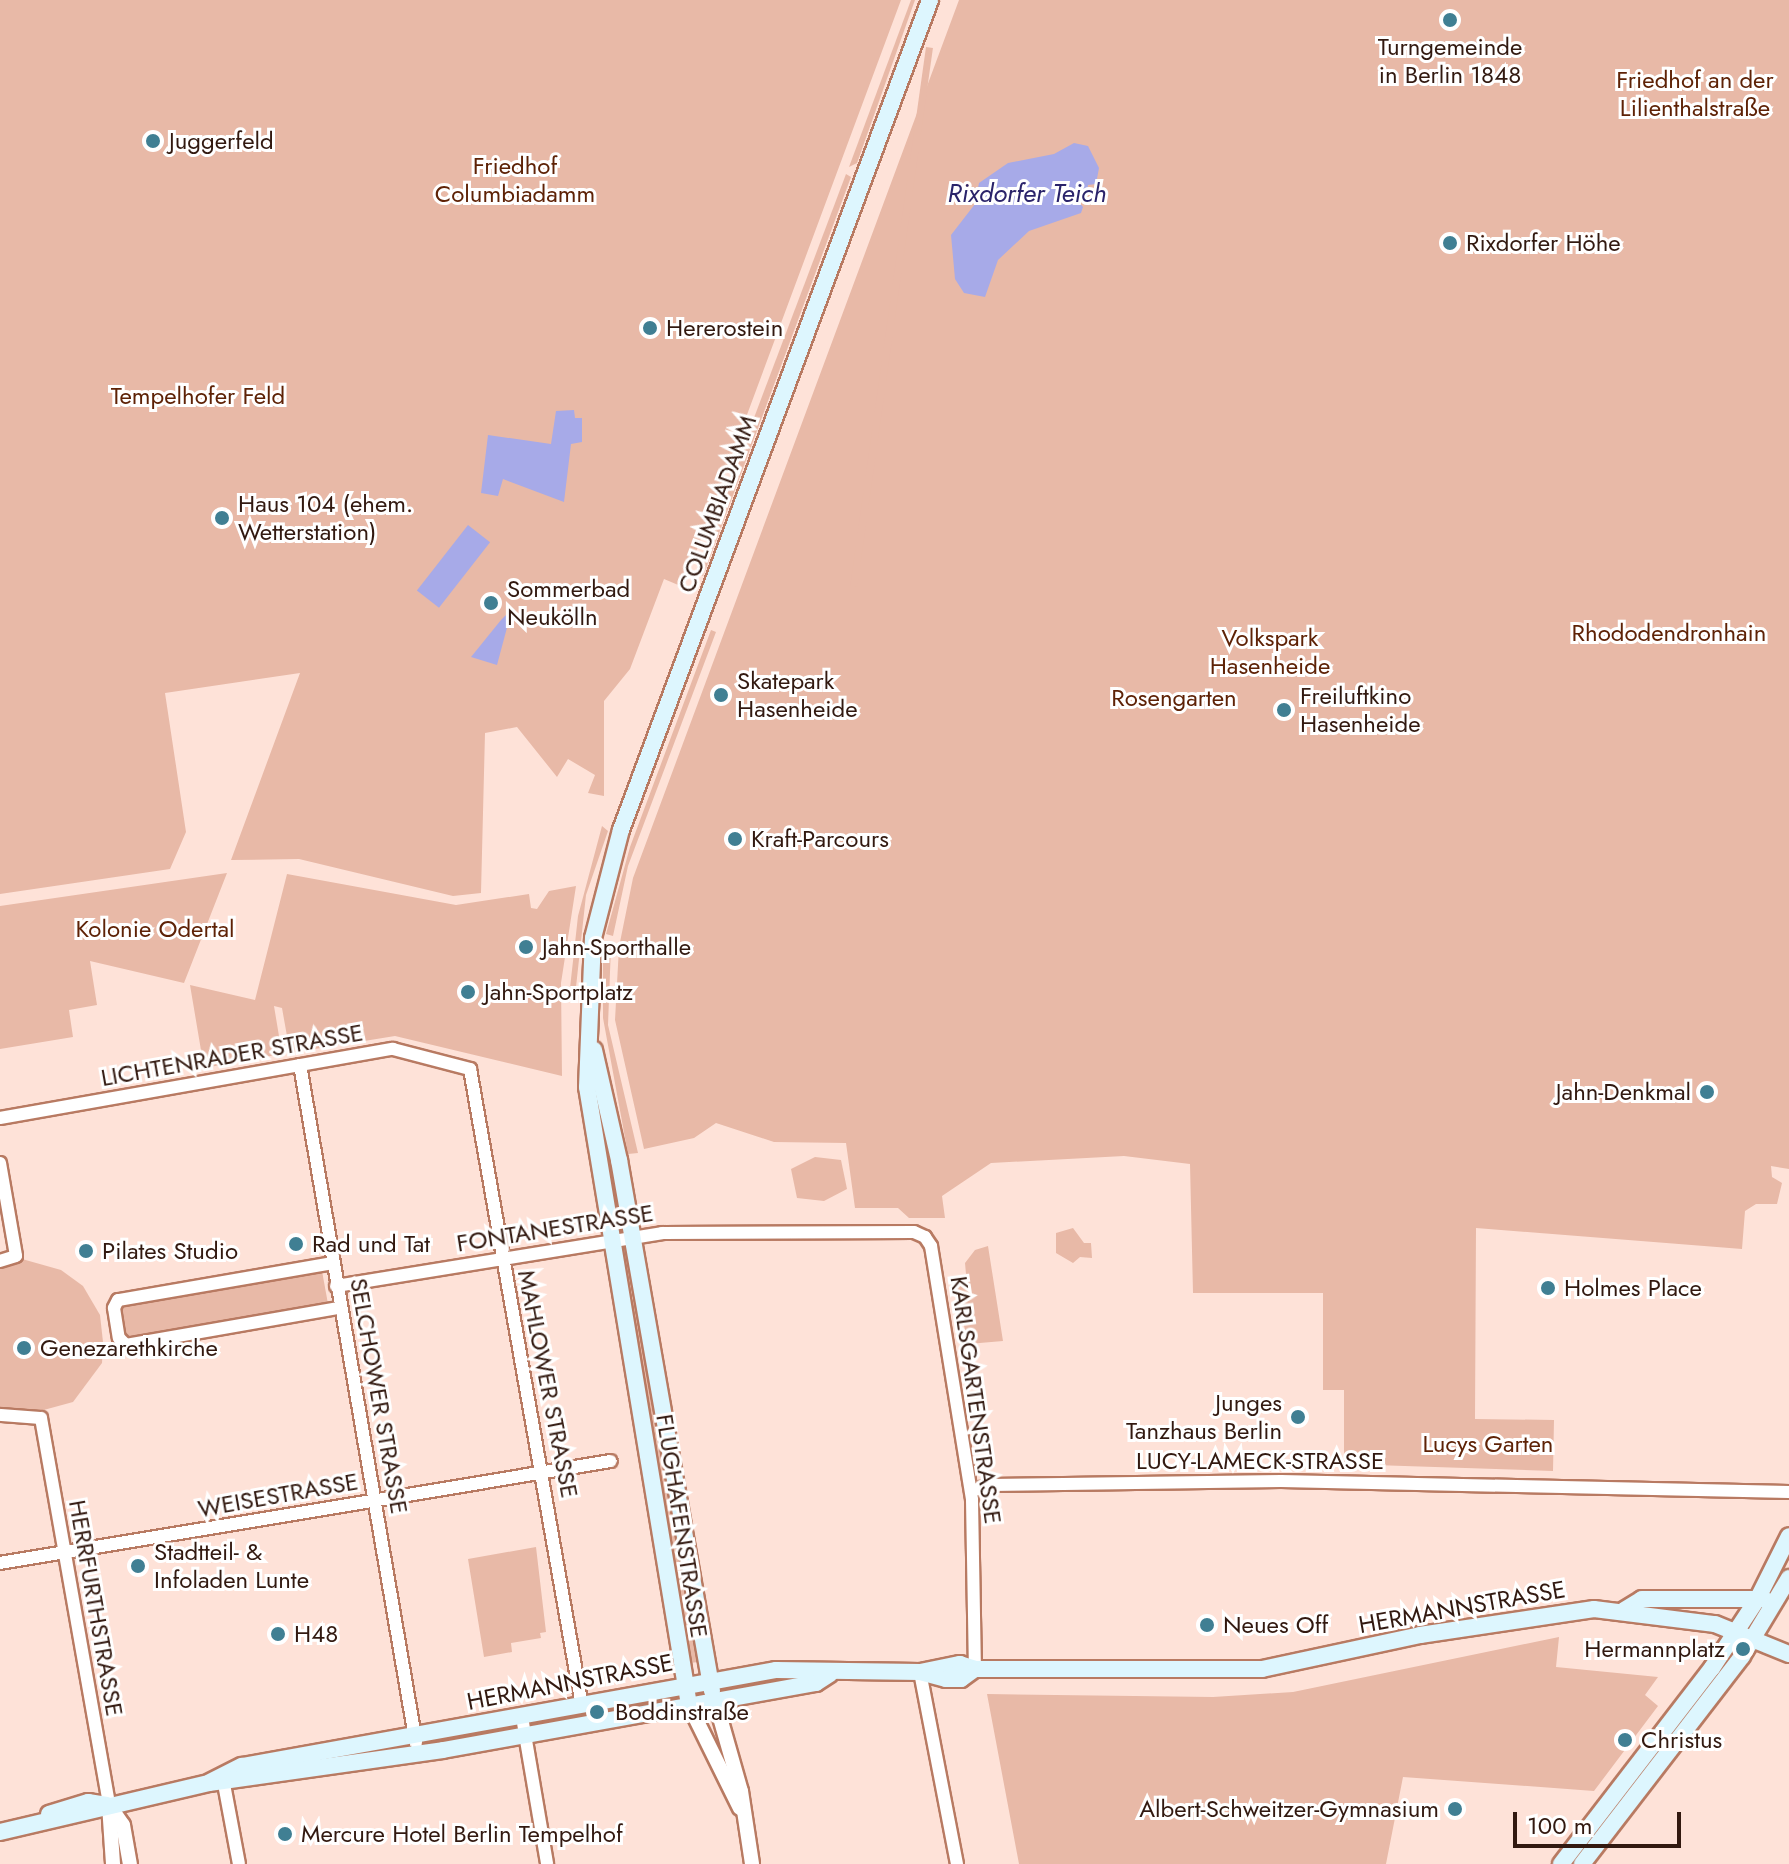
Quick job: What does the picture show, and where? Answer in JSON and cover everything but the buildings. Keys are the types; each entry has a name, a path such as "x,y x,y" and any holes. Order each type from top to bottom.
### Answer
{"main road":[{"name":"COLUMBIADAMM","path":"611,1239 587,1087 590,960 610,862 930,0"},
{"name":"COLUMBIADAMM","path":"589,1034 633,1236"},
{"name":"FLUGHAFENSTRASSE","path":"633,1236 709,1681 715,1700"},
{"name":"FLUGHAFENSTRASSE","path":"611,1239 689,1705"},
{"path":"620,1298 642,1294"},
{"path":"1561,1864 1737,1630 1758,1598 1789,1536"},
{"path":"1582,1864 1784,1600 1789,1578"},
{"path":"1758,1598 1784,1600"},
{"name":"HERMANNSTRASSE","path":"1624,1610 1642,1599 1758,1598"},
{"name":"HERMANNSTRASSE","path":"0,1832 37,1821 216,1784 418,1754 523,1726 582,1706 776,1670 830,1674 920,1672 948,1665 975,1669 1262,1669 1548,1613 1624,1610 1643,1619 1737,1630"},
{"path":"1737,1630 1789,1654"},
{"name":"HERMANNSTRASSE","path":"216,1784 234,1768 414,1735 523,1726 689,1705 816,1683 830,1674"}],"street":[{"name":"LICHTENRADER STRASSE","path":"0,1118 393,1049 470,1069"},
{"name":"SELCHOWER STRASSE","path":"300,1065 414,1735"},
{"name":"MAHLOWER STRASSE","path":"470,1069 582,1706"},
{"path":"0,1163 16,1256 0,1261"},
{"name":"FONTANESTRASSE","path":"336,1286 633,1236 771,1231 914,1232 925,1237"},
{"name":"KARLSGARTENSTRASSE","path":"925,1237 931,1246 971,1491 975,1669"},
{"path":"333,1263 118,1300 114,1308 119,1338 126,1345 339,1308"},
{"name":"HERRFURTHSTRASSE","path":"0,1415 41,1418 109,1805"},
{"name":"WEISESTRASSE","path":"0,1563 611,1461"},
{"name":"LUCY-LAMECK-STRASSE","path":"971,1491 991,1485 1292,1481 1789,1492"},
{"path":"920,1672 957,1864"},
{"name":"FLUGHAFENSTRASSE","path":"715,1700 752,1864"},
{"name":"FLUGHAFENSTRASSE","path":"689,1705 742,1809"},
{"path":"523,1726 547,1864"},
{"path":"414,1735 418,1754"},
{"path":"216,1784 239,1864"},
{"path":"109,1805 113,1864"},
{"path":"109,1805 123,1825 130,1864"}],"green space":[{"path":"0,0 901,0 683,587 664,579 630,669 604,701 604,796 588,793 595,775 568,759 557,777 517,727 485,733 481,893 453,896 299,859 231,860 300,673 165,693 186,832 170,869 0,894"},
{"path":"911,0 915,0 857,163 849,167"},
{"name":"Volkspark Hasenheide","path":"959,0 1789,0 1789,1169 1771,1166 1772,1177 1782,1183 1777,1204 1756,1204 1745,1211 1742,1249 1476,1228 1475,1419 1554,1420 1553,1471 1344,1464 1344,1390 1323,1390 1323,1293 1193,1293 1190,1164 1124,1156 991,1163 942,1196 945,1218 909,1218 898,1208 855,1208 846,1143 774,1142 716,1123 694,1138 644,1149 615,1020 619,947 633,878"},
{"path":"926,47 933,48 857,587 850,586"},
{"path":"846,174 851,177 705,571 703,576 695,574"},
{"path":"711,630 716,632 628,866 613,936 606,934 630,847"},
{"path":"602,826 608,831 586,895 576,987 570,988 578,916"},
{"name":"Kolonie Odertal","path":"227,873 184,983 90,961 97,1005 69,1010 73,1037 0,1049 0,906"},
{"path":"287,874 456,905 529,894 531,908 537,909 549,891 576,886 561,983 562,1076 395,1036 290,1053 282,1008 274,1006 282,1054 204,1068 190,985 255,1000"},
{"path":"611,946 608,1025 638,1153 628,1154 603,1018 603,949"},
{"path":"815,1157 841,1160 847,1189 824,1201 797,1198 791,1169"},
{"path":"1073,1228 1084,1243 1091,1243 1092,1258 1080,1257 1073,1263 1056,1253 1056,1233"},
{"path":"988,1246 1003,1341 968,1344 955,1284 966,1274 965,1263 975,1250"},
{"path":"22,1259 61,1270 83,1286 100,1315 103,1342 102,1363 73,1402 29,1414 0,1408 0,1268"},
{"path":"322,1271 328,1304 129,1340 124,1337 120,1304"},
{"path":"635,1302 698,1662 690,1663 631,1304"},
{"path":"536,1547 546,1632 540,1633 541,1638 511,1643 512,1652 484,1657 468,1559"},
{"path":"1559,1637 1556,1667 1658,1677 1645,1695 1658,1706 1594,1791 1403,1777 1386,1864 1019,1864 987,1694 1213,1697 1293,1692"}],"water":[{"name":"Rixdorfer Teich","path":"1074,143 1088,146 1099,168 1096,184 1088,185 1087,193 1073,195 1083,207 1081,213 1029,231 998,260 985,297 964,293 955,279 951,235 975,204 979,183 1008,163 1054,154"},
{"path":"574,410 575,418 582,418 582,442 571,444 564,502 503,479 498,496 481,493 488,435 551,444 556,411"},
{"path":"468,525 490,542 439,608 417,590"},
{"path":"512,609 497,665 471,657 501,620"}],"place":[{"name":"Turngemeinde in Berlin 1848","path":"1450,20"},
{"name":"Juggerfeld","path":"153,141"},
{"name":"Rixdorfer Höhe","path":"1450,243"},
{"name":"Hererostein","path":"650,328"},
{"name":"Haus 104 (ehem. Wetterstation)","path":"222,518"},
{"name":"Sommerbad Neukölln","path":"491,603"},
{"name":"Skatepark Hasenheide","path":"721,695"},
{"name":"Freiluftkino Hasenheide","path":"1284,710"},
{"name":"Kraft-Parcours","path":"735,839"},
{"name":"Jahn-Sporthalle","path":"526,947"},
{"name":"Jahn-Sportplatz","path":"468,992"},
{"name":"Jahn-Denkmal","path":"1707,1092"},
{"name":"Rad und Tat","path":"296,1244"},
{"name":"Pilates Studio","path":"86,1251"},
{"name":"Holmes Place","path":"1548,1288"},
{"name":"Genezarethkirche","path":"24,1348"},
{"name":"Junges Tanzhaus Berlin","path":"1298,1417"},
{"name":"Stadtteil- & Infoladen Lunte","path":"138,1566"},
{"name":"Neues Off","path":"1207,1625"},
{"name":"H48","path":"278,1634"},
{"name":"Hermannplatz","path":"1743,1649"},
{"name":"Boddinstraße","path":"597,1712"},
{"name":"Christus","path":"1625,1740"},
{"name":"Albert-Schweitzer-Gymnasium","path":"1455,1809"},
{"name":"Mercure Hotel Berlin Tempelhof","path":"285,1834"}],"park label":[{"name":"Friedhof an der Lilienthalstraße","path":"1695,94"},
{"name":"Friedhof Columbiadamm","path":"515,180"},
{"name":"Tempelhofer Feld","path":"198,396"},
{"name":"Rhododendronhain","path":"1669,633"},
{"name":"Rosengarten","path":"1174,698"},
{"name":"Lucys Garten","path":"1488,1444"}]}
